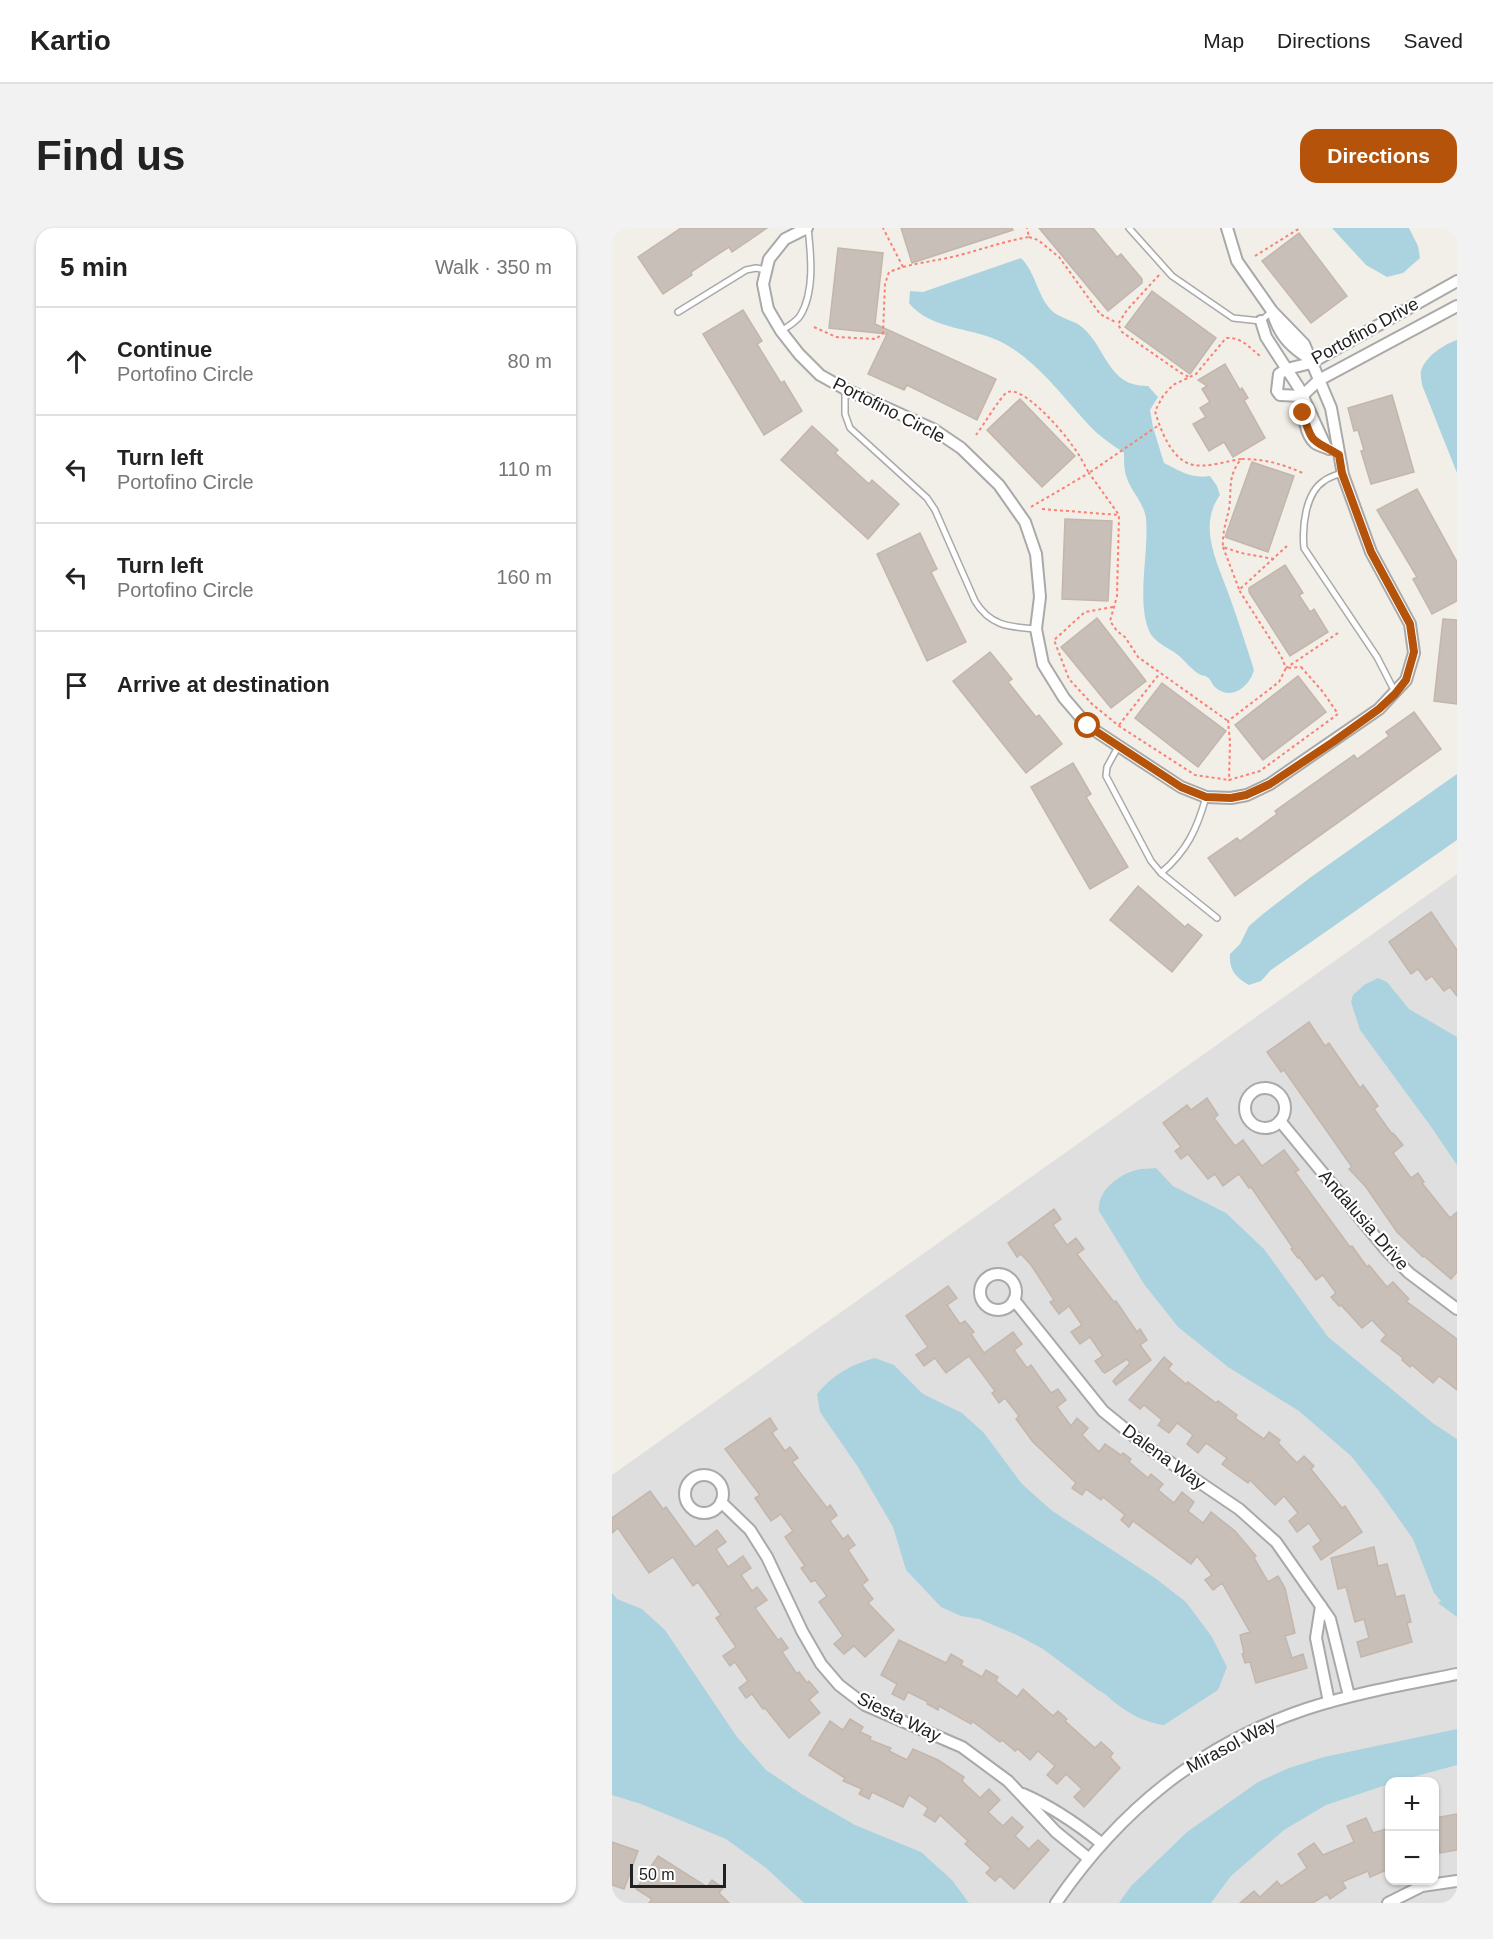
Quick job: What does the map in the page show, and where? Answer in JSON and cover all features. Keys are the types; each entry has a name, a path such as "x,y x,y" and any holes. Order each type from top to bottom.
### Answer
{"street":[{"name":"Portofino Circle","path":"807,228 785,239 769,259 766,270 763,284 768,309 781,330 799,354 820,375 845,389 933,429 962,448 999,485 1025,522 1036,554 1040,597 1036,629 1043,664 1064,698 1088,726 1118,747 1181,787 1206,797 1231,798 1246,795 1270,784 1352,729 1395,694 1406,680 1414,652 1410,624 1371,552 1342,473 1331,408 1310,361"},
{"path":"1227,228 1238,261 1272,311 1279,332 1293,350 1310,361"},
{"name":"Portofino Drive","path":"1457,281 1310,361 1287,369 1279,374 1277,391 1280,395 1303,398 1318,380 1457,306"},
{"path":"1261,321 1266,337 1299,388 1309,434 1315,443 1339,455"},
{"name":"Andalusia Drive","path":"1281,1121 1387,1251 1409,1273 1457,1309"},
{"name":"Dalena Way","path":"1014,1300 1103,1411 1146,1446 1239,1509 1276,1542 1330,1619 1349,1696"},
{"name":"Siesta Way","path":"721,1502 750,1530 768,1557 807,1639 821,1664 839,1685 865,1705 962,1747 1008,1781 1056,1832 1088,1858"},
{"path":"1321,1606 1316,1638 1329,1702"},
{"name":"Mirasol Way","path":"1056,1903 1101,1843 1156,1790 1198,1760 1246,1733 1329,1702 1457,1674"},
{"name":"Siesta Way","path":"1020,1793 1070,1818 1101,1843"},
{"path":"1388,1903 1422,1886 1457,1881"}],"lane":[{"path":"781,330 800,318 809,291 807,228"},
{"path":"1129,228 1172,276 1233,318 1261,321 1272,311"},
{"path":"678,312 746,270 756,268 766,270"},
{"path":"845,389 845,414 850,428 927,498 935,510 975,601 983,614 1010,627 1036,629"},
{"path":"1342,473 1323,481 1314,491 1305,515 1304,548 1377,657 1395,694"},
{"path":"1118,747 1107,766 1106,776 1151,861 1161,873 1217,918"},
{"path":"1161,873 1172,864 1193,835 1206,797"}],"path":[{"path":"883,228 903,267"},
{"path":"1028,228 1029,237"},
{"path":"1255,256 1300,228"},
{"path":"814,327 836,337 876,339 883,333 885,284 889,272 1029,237 1038,240 1059,257 1100,314 1118,324 1122,332 1181,374 1191,378"},
{"path":"1118,324 1127,310 1159,275"},
{"path":"1262,357 1242,341 1234,337 1226,338 1191,378 1173,385 1163,396 1155,411 1158,425 1174,453 1189,464 1203,466 1241,459 1278,462 1305,474"},
{"path":"976,435 1006,393 1015,391 1024,395 1061,430 1074,446 1089,473 1119,515 1117,596 1110,621 1125,637 1138,657 1228,721 1229,780"},
{"path":"1031,507 1089,473 1158,425"},
{"path":"1241,459 1234,469 1230,487 1229,508 1222,534 1223,547 1239,590 1281,656 1286,668"},
{"path":"1042,510 1119,515"},
{"path":"1239,590 1287,546"},
{"path":"1223,547 1274,559"},
{"path":"1113,607 1085,612 1054,640 1069,679 1092,704 1119,726 1195,775 1229,780 1260,771 1338,714 1323,692 1301,667 1286,668"},
{"path":"1228,721 1279,682 1286,668 1338,633"},
{"path":"1119,726 1160,673"}],"shaded area":[{"path":"1457,874 1457,1903 612,1903 612,1475"}],"water":[{"path":"1332,228 1409,228 1418,246 1420,258 1403,273 1387,277 1366,265"},
{"path":"1021,258 1051,310 1083,328 1116,374 1135,385 1148,386 1158,397 1150,410 1164,463 1192,475 1210,476 1217,486 1220,495 1213,507 1210,520 1212,545 1254,670 1249,681 1240,690 1222,692 1208,678 1196,672 1150,633 1143,603 1146,518 1127,478 1124,453 1098,434 1043,374 1019,353 981,334 929,319 909,303 910,291 923,292"},
{"path":"1457,340 1457,473 1422,385 1421,371 1431,356"},
{"path":"1457,774 1457,840 1271,970 1261,981 1249,985 1237,976 1232,969 1230,954 1240,944 1249,926 1311,877"},
{"path":"1378,978 1387,982 1409,1009 1457,1037 1457,1165 1360,1030 1351,1002 1353,995 1364,985"},
{"path":"1156,1168 1173,1186 1226,1213 1264,1249 1328,1337 1434,1424 1457,1439 1457,1617 1438,1603 1441,1601 1434,1593 1413,1539 1351,1456 1299,1411 1228,1367 1178,1327 1144,1284 1099,1211 1099,1204 1105,1191 1122,1176 1138,1169"},
{"path":"875,1358 894,1365 923,1394 962,1413 984,1433 1022,1484 1051,1510 1155,1578 1186,1602 1212,1637 1227,1667 1218,1690 1164,1725 1150,1722 1137,1717 1114,1702 1043,1649 979,1619 961,1616 941,1607 906,1570 893,1527 858,1467 820,1412 817,1394 829,1381 858,1363"},
{"path":"612,1593 617,1599 642,1609 665,1630 737,1737 766,1770 803,1795 855,1825 921,1852 952,1880 969,1903 804,1903 766,1868 726,1839 641,1804 612,1795"},
{"path":"1457,1729 1457,1765 1413,1777 1385,1777 1385,1785 1326,1805 1284,1830 1231,1876 1211,1903 1119,1903 1131,1886 1187,1832 1258,1782 1289,1768 1324,1757"}],"building":[{"path":"681,228 767,228 732,252 729,247 663,294 638,257"},
{"path":"901,228 1012,228 1013,230 912,263"},
{"path":"1039,228 1093,228 1117,257 1121,254 1142,279 1142,283 1108,311"},
{"path":"1299,233 1347,296 1311,323 1262,261"},
{"path":"838,248 883,253 875,324 996,379 977,420 907,385 904,390 868,374 887,334 829,328"},
{"path":"1152,291 1216,338 1190,374 1125,327"},
{"path":"743,310 762,341 757,344 781,383 784,381 802,411 764,435 703,334"},
{"path":"1225,364 1240,390 1242,388 1248,398 1244,400 1265,438 1233,457 1224,442 1209,451 1193,424 1206,417 1200,408 1210,402 1202,389 1207,386 1198,380"},
{"path":"1392,395 1414,472 1371,484 1361,451 1364,450 1358,430 1354,431 1348,408"},
{"path":"1020,399 1075,456 1042,487 987,430"},
{"path":"812,426 838,450 835,453 869,484 872,480 899,504 868,539 781,460"},
{"path":"1252,462 1294,476 1268,552 1225,537"},
{"path":"1417,489 1457,562 1457,601 1432,614 1413,579 1417,577 1377,510"},
{"path":"1065,519 1112,521 1108,601 1062,599"},
{"path":"920,533 937,569 931,572 966,642 927,661 877,554"},
{"path":"1285,565 1303,593 1299,595 1310,612 1314,609 1328,632 1290,656 1249,592 1249,588"},
{"path":"1097,618 1146,681 1111,708 1061,647"},
{"path":"1443,619 1457,620 1457,704 1434,701"},
{"path":"990,652 1012,679 1008,682 1036,717 1039,715 1062,744 1026,773 953,681"},
{"path":"1298,676 1326,712 1263,760 1235,725"},
{"path":"1162,683 1226,731 1198,767 1135,718"},
{"path":"1414,712 1441,749 1235,896 1208,858 1237,838 1240,841 1277,814 1275,811 1354,755 1357,759 1389,736 1386,732"},
{"path":"1073,763 1091,794 1086,797 1128,867 1090,889 1031,787"},
{"path":"1138,886 1185,927 1188,924 1202,935 1172,972 1110,920"},
{"path":"1431,912 1457,950 1457,996 1450,987 1444,991 1432,976 1426,980 1418,969 1411,974 1389,942"},
{"path":"1309,1022 1325,1046 1329,1043 1360,1088 1363,1085 1378,1106 1374,1109 1403,1145 1393,1153 1411,1178 1418,1173 1424,1182 1422,1183 1450,1218 1457,1212 1457,1272 1451,1279 1397,1232 1366,1187 1349,1169 1352,1167 1284,1070 1281,1072 1267,1052"},
{"path":"1207,1098 1218,1115 1214,1118 1235,1146 1243,1140 1262,1166 1284,1150 1299,1170 1295,1172 1367,1267 1369,1265 1387,1287 1393,1282 1409,1299 1406,1301 1457,1339 1457,1390 1439,1376 1433,1383 1412,1365 1410,1367 1402,1360 1403,1358 1381,1341 1386,1335 1372,1320 1362,1328 1341,1305 1339,1306 1331,1297 1336,1293 1323,1275 1316,1280 1291,1249 1293,1248 1251,1187 1249,1188 1239,1174 1223,1186 1215,1174 1208,1179 1188,1154 1181,1159 1175,1151 1181,1147 1163,1123 1187,1105 1191,1110"},
{"path":"1054,1209 1061,1219 1053,1225 1067,1245 1076,1238 1084,1249 1077,1254 1114,1302 1116,1301 1137,1332 1140,1329 1147,1340 1140,1345 1151,1360 1116,1385 1113,1381 1130,1363 1127,1359 1105,1373 1103,1372 1095,1361 1103,1356 1090,1337 1080,1344 1071,1332 1082,1325 1069,1306 1059,1314 1050,1302 1054,1300 1031,1265 1021,1254 1017,1257 1008,1243"},
{"path":"948,1286 957,1298 947,1305 960,1324 965,1321 974,1332 971,1334 984,1353 1013,1332 1022,1344 1014,1350 1027,1368 1031,1365 1051,1393 1058,1389 1066,1400 1057,1407 1071,1426 1077,1418 1088,1428 1082,1435 1099,1452 1105,1444 1121,1455 1123,1453 1131,1459 1129,1462 1148,1478 1151,1474 1163,1484 1158,1490 1174,1503 1182,1492 1194,1502 1188,1511 1203,1523 1211,1512 1235,1531 1256,1556 1254,1558 1268,1582 1278,1576 1285,1588 1295,1633 1285,1636 1292,1658 1303,1654 1307,1668 1256,1683 1250,1662 1245,1663 1242,1654 1244,1653 1240,1635 1250,1632 1222,1583 1213,1590 1205,1580 1212,1575 1197,1556 1191,1564 1133,1521 1129,1527 1121,1520 1125,1515 1103,1497 1101,1500 1086,1489 1082,1495 1072,1488 1076,1483 1033,1442 1016,1419 1019,1416 1005,1398 999,1403 992,1393 995,1391 969,1356 946,1373 935,1358 924,1366 916,1355 928,1347 906,1316"},
{"path":"1164,1357 1172,1364 1168,1369 1186,1384 1188,1382 1216,1403 1218,1401 1237,1415 1235,1418 1264,1439 1269,1432 1280,1440 1278,1443 1297,1463 1304,1456 1314,1466 1311,1469 1342,1508 1345,1506 1362,1532 1321,1560 1313,1547 1321,1541 1309,1523 1297,1532 1289,1521 1298,1513 1284,1496 1275,1505 1250,1480 1248,1483 1222,1464 1227,1458 1206,1443 1198,1453 1187,1444 1193,1435 1177,1423 1169,1433 1158,1425 1162,1420 1144,1405 1140,1409 1129,1400"},
{"path":"770,1418 777,1429 772,1433 785,1451 790,1447 798,1458 792,1462 827,1508 830,1505 837,1515 830,1521 843,1539 848,1535 855,1545 848,1550 868,1580 862,1585 873,1599 868,1603 894,1630 865,1657 854,1646 844,1654 834,1644 843,1636 819,1602 827,1596 815,1580 811,1582 801,1568 805,1566 785,1537 793,1531 781,1514 771,1521 755,1498 760,1495 725,1449"},
{"path":"650,1491 663,1509 666,1507 695,1547 717,1530 726,1542 716,1549 728,1567 743,1556 751,1568 741,1575 752,1591 757,1587 767,1600 755,1608 778,1640 781,1638 788,1648 782,1652 797,1674 799,1672 818,1692 809,1700 820,1713 789,1738 752,1694 746,1698 739,1688 748,1681 735,1662 730,1666 723,1656 736,1647 716,1618 721,1615 698,1582 693,1586 673,1557 649,1573 618,1528 612,1533 612,1518"},
{"path":"1374,1547 1378,1566 1387,1564 1396,1597 1404,1595 1411,1622 1407,1623 1412,1642 1361,1657 1357,1642 1369,1638 1364,1619 1355,1622 1346,1587 1338,1589 1331,1558"},
{"path":"899,1640 946,1663 951,1654 963,1661 961,1665 982,1677 986,1670 998,1677 996,1681 1017,1697 1023,1689 1053,1716 1058,1711 1067,1719 1065,1721 1095,1748 1101,1742 1113,1753 1110,1757 1120,1768 1084,1807 1074,1797 1082,1789 1066,1774 1057,1784 1047,1775 1055,1766 1038,1751 1030,1760 1018,1749 1015,1751 1002,1740 1000,1742 972,1721 971,1724 939,1706 938,1710 908,1692 904,1700 892,1694 897,1684 881,1675"},
{"path":"850,1719 863,1727 860,1732 871,1737 870,1740 891,1748 889,1751 907,1760 913,1749 938,1760 964,1777 962,1781 980,1798 989,1789 1000,1800 988,1812 1003,1826 1012,1817 1023,1827 1015,1836 1029,1849 1038,1840 1049,1850 1014,1889 1000,1876 995,1881 986,1873 991,1868 965,1844 968,1841 940,1815 935,1822 924,1815 928,1808 909,1795 903,1807 872,1792 869,1799 859,1794 862,1789 843,1781 845,1778 809,1755 830,1721 843,1730"},
{"path":"1457,1814 1457,1850 1440,1853 1439,1817"},
{"path":"1366,1818 1373,1833 1385,1829 1385,1871 1370,1877 1368,1871 1342,1882 1346,1888 1330,1899 1327,1894 1313,1903 1240,1903 1254,1891 1260,1897 1277,1881 1281,1886 1307,1868 1298,1854 1314,1843 1323,1855 1354,1842 1347,1826"},
{"path":"612,1842 638,1851 624,1889 612,1885"},
{"path":"658,1856 707,1887 712,1880 723,1888 719,1893 729,1903 649,1903 652,1899 636,1889"}],"route":[{"path":"1088,726 1181,787 1206,797 1231,798 1246,795 1270,784 1333,742 1379,709 1406,680 1414,652 1410,624 1371,552 1342,473 1339,455 1315,443 1309,434 1303,413"}]}
